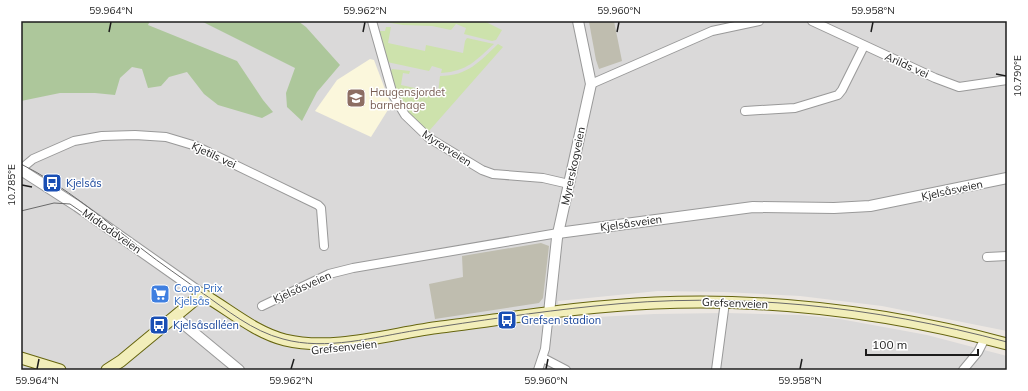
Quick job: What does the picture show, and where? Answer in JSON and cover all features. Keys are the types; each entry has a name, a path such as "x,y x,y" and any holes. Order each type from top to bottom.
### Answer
{"main road":[{"path":"107,370 202,294"},
{"name":"Grefsenveien","path":"202,294 213,308 252,335 277,345 308,351 341,350 442,334 461,325 549,313 628,305 725,302 797,306 854,312 924,324 1007,344"},
{"path":"21,358 60,370"}],"street":[{"name":"Myrerveien","path":"372,21 388,84 397,104 413,124 429,138 482,170 493,174 543,178 568,184"},
{"name":"Myrerskogveien","path":"549,313 558,233 591,84 578,21"},
{"path":"591,84 712,31 759,21"},
{"name":"Arilds vei","path":"812,21 945,83 960,87 1007,80"},
{"path":"745,111 796,108 838,95 864,46"},
{"name":"Kjetils vei","path":"21,170 33,159 74,141 102,136 135,135 166,137 196,146 318,205 321,208 324,246"},
{"name":"Midtoddveien","path":"21,170 71,202 202,294"},
{"name":"Kjelsåsveien","path":"262,306 329,274 353,268 558,233 753,207 838,208 870,206 1007,178"},
{"path":"986,257 1007,256"},
{"path":"716,370 725,302"},
{"path":"538,370 543,358 549,313"},
{"path":"175,317 239,370"},
{"path":"963,370 981,347 985,338"},
{"path":"543,358 566,370"}],"shaded area":[{"path":"21,21 1007,21 1007,331 882,306 800,296 724,292 658,291 558,301 560,319 654,314 726,313 800,315 840,319 927,335 1007,356 1007,370 21,370"},
{"path":"614,21 622,61 599,69 589,22"},
{"name":"Haugensjordet barnehage","path":"370,59 374,60 391,105 371,137 315,111 337,80"},
{"path":"541,243 549,246 543,298 539,303 435,319 429,284 463,277 462,256"}],"green space":[{"path":"21,21 150,21 148,25 237,61 263,100 273,112 262,118 218,105 204,94 187,72 169,77 161,86 148,88 142,69 132,67 120,78 115,95 95,93 60,93 21,101"},
{"path":"201,21 298,21 306,27 340,65 317,92 302,121 287,107 286,93 295,68"},
{"path":"378,21 484,21 502,30 496,40 492,41 464,34 466,28 456,24 451,30 432,26 403,25"},
{"path":"386,27 391,27 388,43 425,51 426,45 463,53 467,38 494,44 476,60 465,67 450,72 441,73 442,69 432,66 429,71 387,62 378,31 385,31"},
{"path":"498,44 503,47 429,131 416,122 404,106 390,73 392,69 410,71 409,74 403,73 401,85 438,93 440,76 450,75 466,70 479,62"}],"tram line":[{"path":"21,164 53,182 156,260 240,319 261,331 283,339 299,342 316,344 350,342 418,330 551,311 647,302 699,300 751,301 854,311 906,319 1007,342"},
{"path":"21,211 54,203 70,204 134,248"}],"place":[{"name":"Haugensjordet barnehage","path":"356,98"},
{"name":"Kjelsås","path":"52,183"},
{"name":"Coop Prix Kjelsås","path":"160,294"},
{"name":"Grefsen stadion","path":"507,320"},
{"name":"Kjelsåsalléen","path":"159,325"}]}
